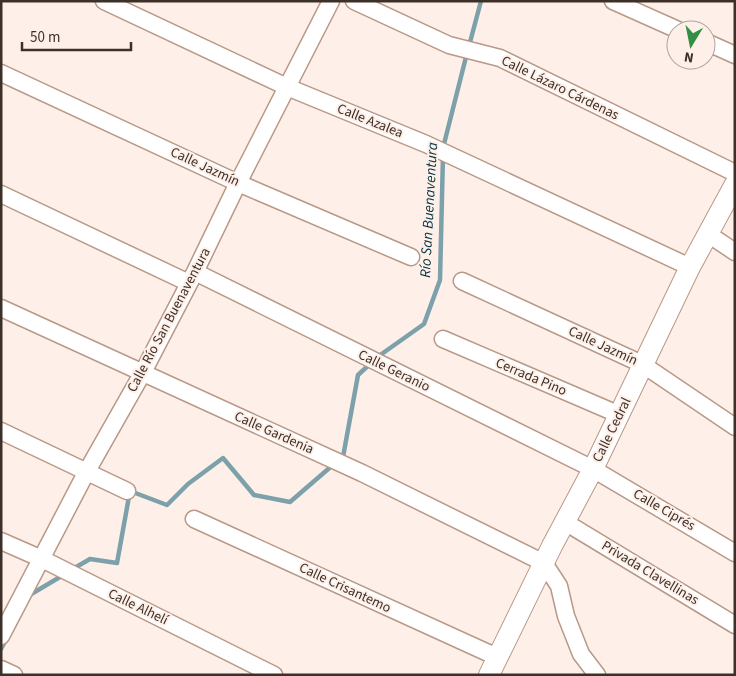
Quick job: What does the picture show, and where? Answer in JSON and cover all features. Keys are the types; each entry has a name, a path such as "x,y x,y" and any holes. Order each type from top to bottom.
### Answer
{"street":[{"name":"Calle Azalea","path":"104,1 287,87 426,144 690,267"},
{"name":"Calle Río San Buenaventura","path":"1,636 48,562 87,471 142,374 192,278 331,1"},
{"name":"Calle Lázaro Cárdenas","path":"354,1 448,45 500,58 735,173"},
{"path":"613,1 666,25"},
{"path":"716,46 735,55"},
{"name":"Calle Jazmín","path":"1,73 238,183 411,257"},
{"name":"Calle Cedral","path":"493,666 620,415 642,364 690,267 735,184"},
{"name":"Calle Geranio","path":"1,194 346,347 593,469"},
{"path":"708,234 735,252"},
{"name":"Calle Jazmín","path":"462,280 642,364 735,427"},
{"name":"Calle Gardenia","path":"1,308 362,474 544,563"},
{"name":"Cerrada Pino","path":"443,338 620,415"},
{"path":"1,431 127,491"},
{"name":"Calle Ciprés","path":"593,469 735,552"},
{"name":"Calle Crisantemo","path":"194,519 493,666"},
{"name":"Privada Clavellinas","path":"565,522 735,625"},
{"name":"Calle Alhelí","path":"1,541 48,562 274,675"},
{"path":"544,563 560,586 566,616 581,654 597,675"},
{"path":"1,669 14,675"}],"waterway":[{"name":"Río San Buenaventura","path":"469,46 481,1"},
{"name":"Río San Buenaventura","path":"443,148 467,53"},
{"name":"Río San Buenaventura","path":"376,358 424,324 440,280 443,155"},
{"name":"Río San Buenaventura","path":"340,459 343,457 358,375 371,363"},
{"name":"Río San Buenaventura","path":"71,570 90,559 117,563 130,491 167,505 188,484 223,458 254,495 290,502 334,464"},
{"name":"Río San Buenaventura","path":"28,596 65,574"},
{"name":"Río San Buenaventura","path":"1,649 7,638"}]}
